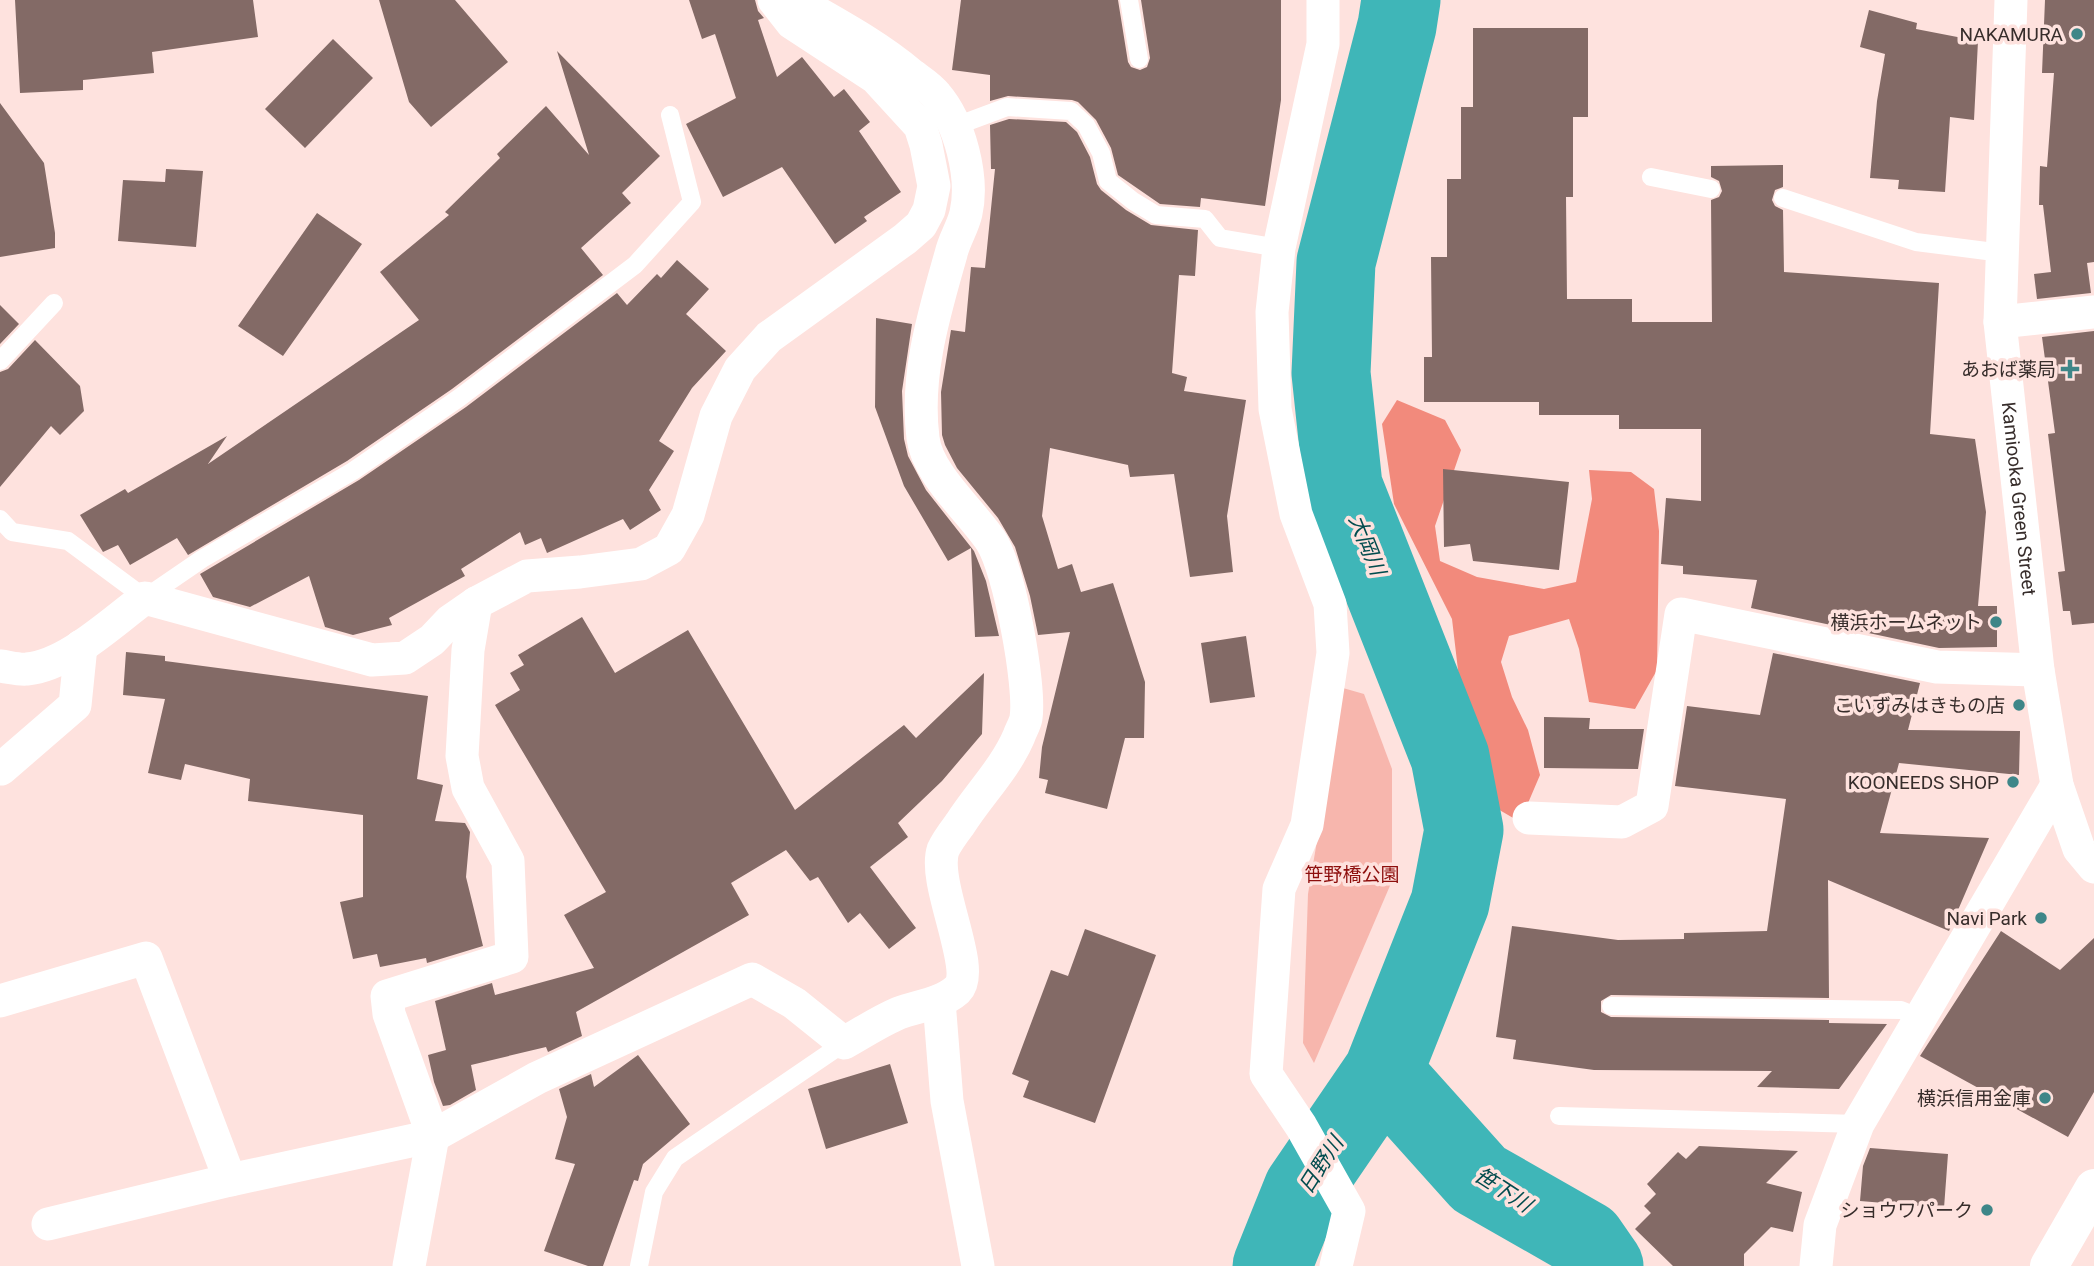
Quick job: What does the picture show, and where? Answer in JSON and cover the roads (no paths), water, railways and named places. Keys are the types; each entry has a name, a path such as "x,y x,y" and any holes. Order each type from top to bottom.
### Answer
{"main road":[{"path":"2049,1266 2094,1188"}],"street":[{"path":"0,666 25,670 49,665 81,646 145,598 372,660 405,657 432,640 450,621 476,603 527,576 641,564 669,549 688,514 716,416 740,369 769,337 905,239 920,225 929,210 932,172 920,126 876,78 792,23 774,0"},
{"path":"48,1224 230,1180 433,1136 537,1078 752,979 794,1003 844,1042 897,1014 939,1001 958,988 964,978 963,964 944,887 942,853 972,804 996,777 1026,719 1024,675 1004,571 992,543 924,451 920,421 924,362 951,251 967,213 967,179 962,145 956,126 936,94 888,54 807,8 802,0"},
{"path":"1324,0 1323,44 1279,248 1272,312 1275,409 1296,514 1330,604 1333,653 1307,825 1279,889 1266,1074 1301,1126 1349,1211 1336,1266"},
{"name":"Kamiooka Green Street","path":"2011,0 2000,322 2038,670 2057,785 2079,849 2094,867"},
{"path":"2000,322 2094,312"},
{"path":"409,1266 433,1136 389,1014 387,996 512,957 508,861 467,788 462,756 468,650 476,603"},
{"path":"1529,818 1622,822 1652,806 1681,614 1937,667 2038,670"},
{"path":"1,769 75,705 81,646"},
{"path":"1816,1266 1820,1225 1858,1124 2057,785"},
{"path":"0,1001 146,958 230,1180"},
{"path":"939,1001 947,1101 978,1266"}],"lane":[{"path":"1129,0 1139,59"},
{"path":"956,126 1007,107 1071,111 1086,125 1101,153 1108,181 1133,201 1156,215 1205,219 1220,238 1279,248"},
{"path":"0,519 12,532 68,541 145,598 202,559 363,464 459,398 635,265 692,202 670,115"},
{"path":"1651,177 1711,190"},
{"path":"1783,198 1916,242 2002,253"},
{"path":"0,362 54,303"},
{"path":"1611,1006 1901,1010 1921,1018"},
{"path":"639,1266 654,1192 675,1158 844,1042"},
{"path":"1559,1115 1858,1124"}],"waterway":[{"name":"大岡川","path":"1272,1266 1303,1189 1383,1072 1450,903 1464,830 1450,757 1343,486 1331,373 1336,262 1397,26 1401,0"},
{"name":"笹下川","path":"1383,1072 1479,1179 1586,1240 1604,1266"}],"place":[{"name":"NAKAMURA","path":"2077,34"},
{"name":"あおば薬局","path":"2070,369"},
{"name":"横浜ホームネット","path":"1996,622"},
{"name":"こいずみはきもの店","path":"2019,705"},
{"name":"KOONEEDS SHOP","path":"2013,782"},
{"name":"Navi Park","path":"2041,918"},
{"name":"横浜信用金庫","path":"2045,1098"},
{"name":"ショウワパーク","path":"1987,1210"}],"park label":[{"name":"笹野橋公園","path":"1352,874"}],"water label":[{"name":"日野川","path":"1321,1165"}]}
